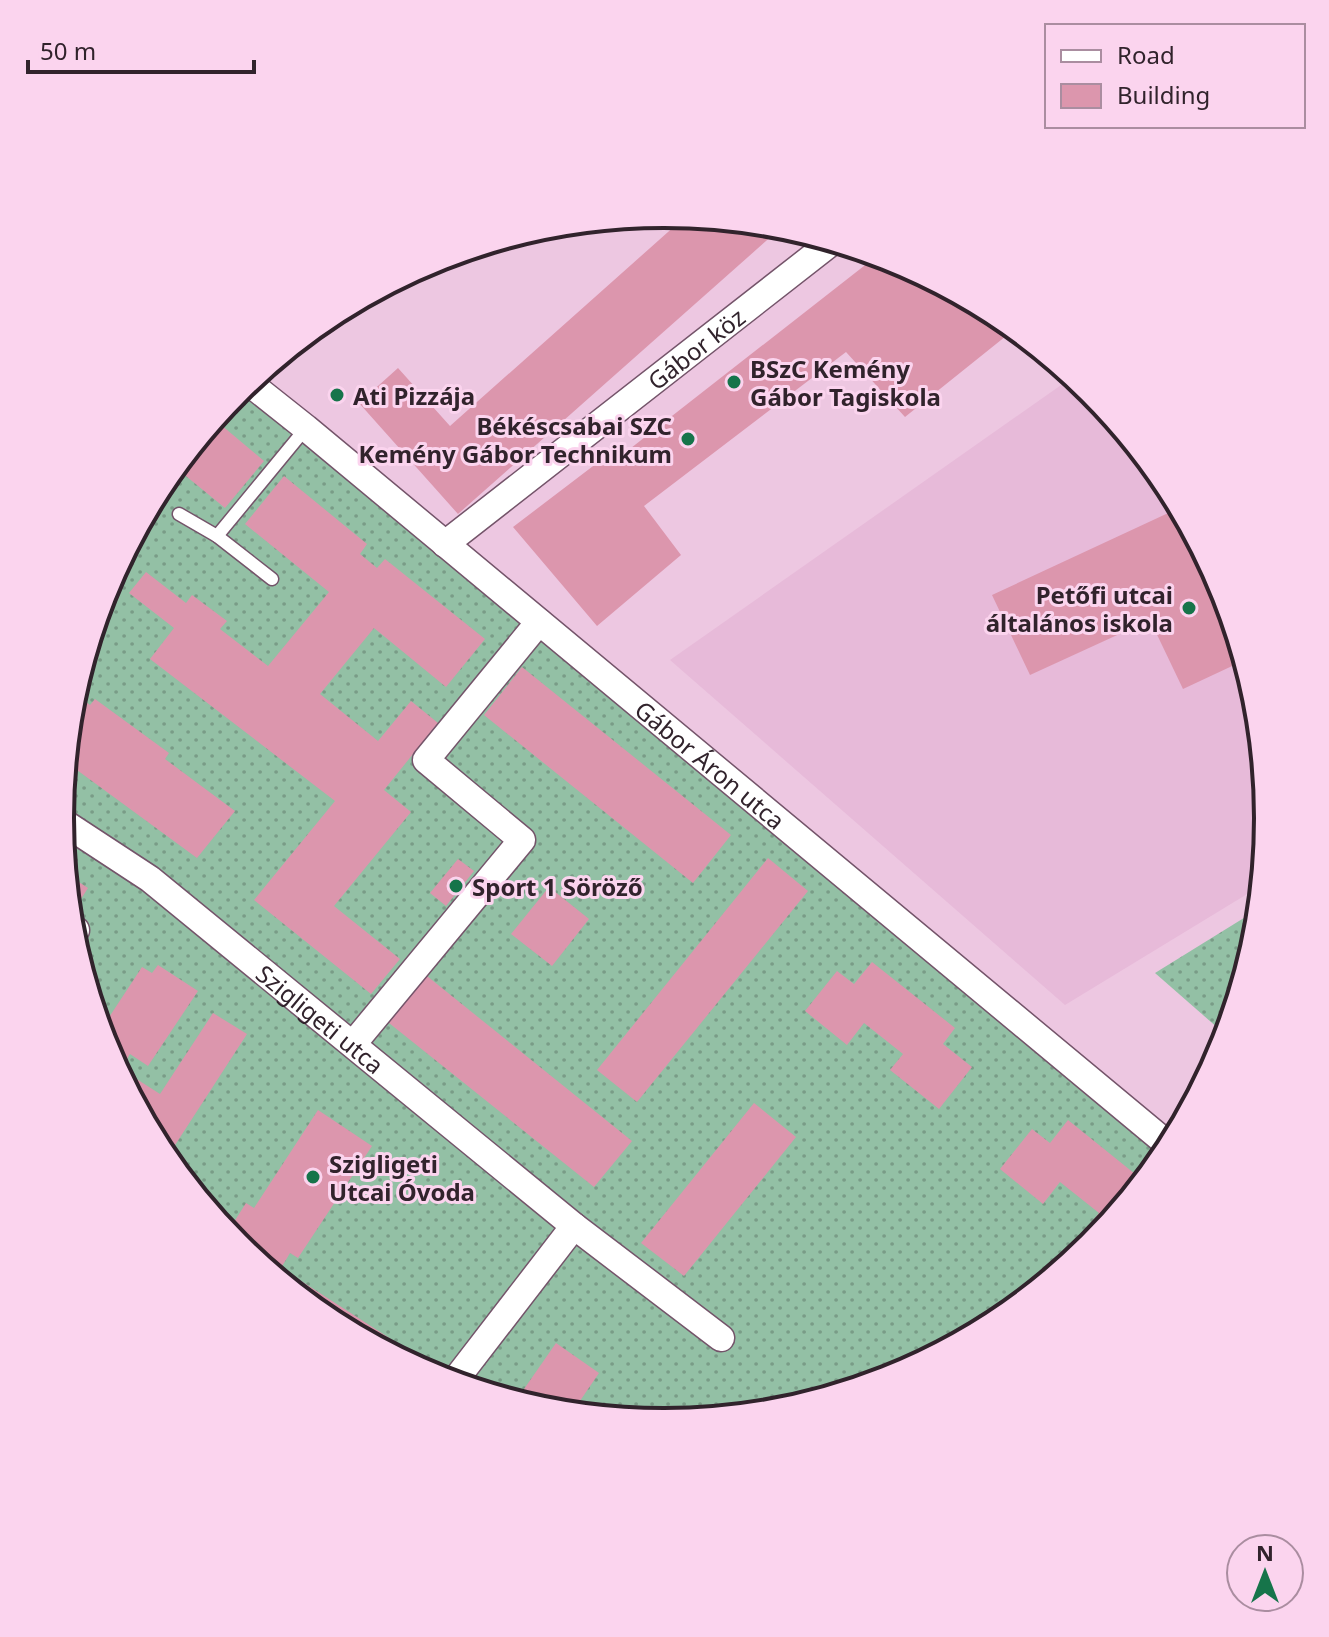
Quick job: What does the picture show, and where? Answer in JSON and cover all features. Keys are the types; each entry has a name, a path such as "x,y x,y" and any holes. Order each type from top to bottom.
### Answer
{"street":[{"name":"Gábor köz","path":"445,544 822,250"},
{"name":"Gábor Áron utca","path":"258,390 1161,1138"},
{"path":"353,1044 522,840 426,760 539,622"},
{"name":"Szigligeti utca","path":"74,829 150,879 574,1226 721,1338"},
{"path":"461,1373 574,1226"}],"lane":[{"path":"217,536 306,428"},
{"path":"179,514 217,536 272,579"}],"shaded area":[{"path":"1063,384 1108,429 1155,490 1194,557 1224,629 1244,703 1254,780 1254,857 1250,892 1065,1005 670,660"}],"green space":[{"path":"254,395 1156,1146 1133,1178 1082,1236 1024,1287 993,1309 960,1330 890,1364 854,1378 780,1398 703,1408 664,1409 626,1408 549,1398 475,1378 439,1364 369,1330 336,1309 305,1287 247,1236 196,1178 174,1147 153,1114 119,1044 105,1008 85,934 75,857 74,818 75,780 85,703 105,629 119,593 153,523 174,490 221,429"},
{"path":"1247,916 1235,971 1217,1027 1155,973"}],"building":[{"path":"672,228 770,237 458,514 359,403 398,368 450,426"},
{"name":"Békéscsabai SZC Kemény Gábor Technikum","path":"867,264 926,289 1005,337 905,417 846,352 644,506 681,555 597,626 513,527 601,460 608,466"},
{"path":"223,427 264,461 225,508 185,475"},
{"path":"284,476 367,544 360,554 377,568 385,559 485,639 446,687 374,628 320,694 378,741 411,701 438,723 384,790 411,812 334,906 400,959 371,994 254,900 335,801 150,659 174,628 129,593 146,572 186,603 192,595 227,621 220,629 268,666 329,592 245,524"},
{"path":"1169,513 1210,593 1235,665 1183,689 1150,620 1030,675 992,595"},
{"path":"522,667 731,835 693,883 484,715"},
{"path":"95,699 169,753 165,759 235,811 197,858 76,769 85,702 90,705"},
{"path":"768,858 808,891 637,1102 597,1070"},
{"path":"458,859 474,871 446,906 430,893"},
{"path":"77,881 88,888 80,901"},
{"path":"549,887 589,919 552,966 511,934"},
{"path":"872,962 955,1028 943,1044 972,1067 939,1109 890,1070 903,1054 864,1023 847,1045 805,1011 837,971 854,984"},
{"path":"158,965 198,991 148,1066 130,1054 126,1060 109,1018 142,967 152,973"},
{"path":"422,972 632,1141 594,1187 384,1019"},
{"path":"213,1013 247,1034 174,1147 134,1077 160,1094"},
{"path":"754,1103 796,1137 684,1276 641,1243"},
{"name":"Szigligeti Utcai Óvoda","path":"318,1110 372,1146 298,1258 290,1253 281,1267 234,1222 246,1203 254,1208"},
{"path":"1068,1120 1136,1174 1087,1230 1099,1213 1060,1182 1043,1204 1000,1169 1032,1129 1050,1143"},
{"name":"Szigligeti Utcai Óvoda","path":"286,1271 409,1351 336,1309"},
{"path":"556,1343 599,1373 579,1403 522,1392"}],"place":[{"name":"BSzC Kemény Gábor Tagiskola","path":"734,382"},
{"name":"Ati Pizzája","path":"337,395"},
{"name":"Békéscsabai SZC Kemény Gábor Technikum","path":"688,439"},
{"name":"Petőfi utcai általános iskola","path":"1189,608"},
{"name":"Sport 1 Söröző","path":"456,886"},
{"name":"Szigligeti Utcai Óvoda","path":"313,1177"}]}
